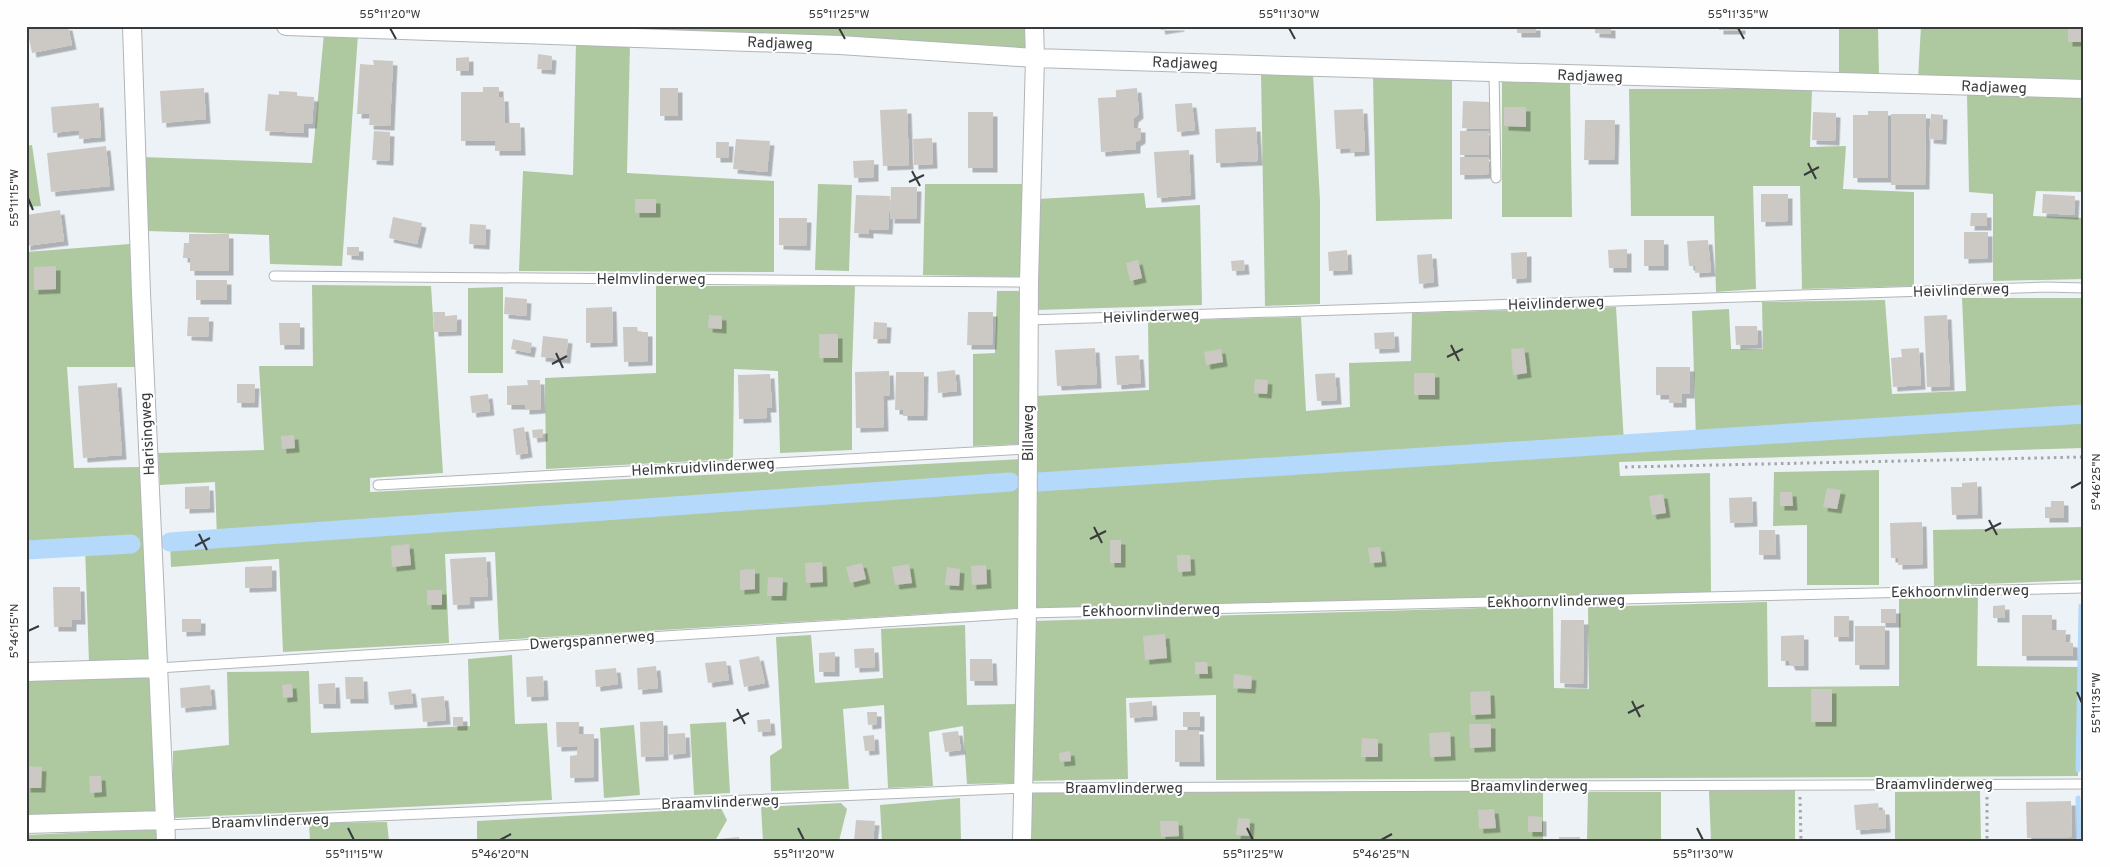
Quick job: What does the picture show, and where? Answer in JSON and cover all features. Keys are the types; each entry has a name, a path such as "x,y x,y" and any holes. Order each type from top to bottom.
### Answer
{"street":[{"name":"Harisingweg","path":"132,26 141,293 166,829"},
{"name":"Radjaweg","path":"286,26 840,45 1035,58 1494,74 2084,89"},
{"name":"Billaweg","path":"1022,841 1027,613 1029,282 1035,58 1034,26"},
{"path":"26,672 158,668"},
{"path":"26,824 166,829"}],"lane":[{"path":"1494,74 1496,178"},
{"name":"Helmvlinderweg","path":"274,276 1029,282"},
{"name":"Heivlinderweg","path":"1029,320 2036,287 2084,288"},
{"name":"Helmkruidvlinderweg","path":"378,485 1028,449"},
{"name":"Eekhoornvlinderweg","path":"1027,613 2084,588"},
{"name":"Dwergspannerweg","path":"158,668 1027,613"},
{"name":"Braamvlinderweg","path":"166,829 1023,788 2084,784"}],"path":[{"path":"1625,467 2084,457"},
{"path":"1800,784 1801,841"},
{"path":"1987,784 1987,841"}],"green space":[{"path":"482,26 1027,26 1027,51"},
{"path":"1839,26 1878,26 1879,76 1839,76"},
{"path":"1921,26 2084,26 2084,84 1918,79"},
{"path":"324,33 358,34 342,266 270,264 269,235 147,231 142,157 312,163"},
{"path":"576,42 630,44 627,173 774,181 774,272 519,271 523,171 573,175"},
{"path":"1261,72 1313,74 1320,201 1320,304 1265,306"},
{"path":"1373,78 1452,79 1452,219 1376,221"},
{"path":"1502,80 1570,81 1572,217 1502,217"},
{"path":"1629,89 1812,89 1810,147 1846,146 1843,189 1914,192 1914,286 1802,289 1800,186 1753,186 1756,289 1716,292 1714,216 1631,216"},
{"path":"1967,94 2084,96 2084,192 2036,191 2033,216 2084,218 2084,279 1993,281 1993,194 1969,192"},
{"path":"32,145 41,206 26,207 26,146"},
{"path":"818,184 852,185 849,271 815,270"},
{"path":"925,184 1024,184 1024,277 923,275"},
{"path":"1144,193 1146,208 1200,205 1202,305 1037,310 1038,199"},
{"path":"130,244 137,367 67,367 74,468 140,467 151,662 89,663 85,547 26,550 26,252"},
{"path":"312,285 431,286 443,473 370,478 370,492 1021,459 1021,608 499,640 495,552 445,554 449,643 283,652 279,559 171,567 170,542 217,538 215,482 160,485 158,453 264,450 259,366 313,366"},
{"path":"656,286 855,286 852,450 780,453 778,371 734,369 733,459 546,469 545,378 656,373"},
{"path":"503,287 503,373 468,373 468,288"},
{"path":"997,291 1022,291 1021,444 973,446 973,354 995,353"},
{"path":"1962,298 2084,298 2084,448 1619,462 1620,476 1710,473 1711,592 1035,608 1035,396 1149,390 1148,321 1301,317 1306,411 1350,407 1349,363 1411,361 1412,313 1616,307 1624,443 1696,439 1692,311 1729,309 1731,349 1763,349 1762,302 1885,300 1892,394 1966,391"},
{"path":"1879,470 1879,585 1807,585 1807,525 1773,526 1774,472"},
{"path":"2084,527 2084,580 1934,586 1933,530"},
{"path":"1978,596 1977,666 2080,667 2078,776 1216,780 1216,695 1126,698 1128,779 1029,781 1033,621 1553,606 1554,688 1589,689 1588,607 1767,602 1768,687 1899,686 1899,598"},
{"path":"965,625 967,705 1018,704 1017,783 967,784 963,726 929,732 933,786 888,788 884,705 843,709 849,789 771,791 770,756 782,748 776,637 811,635 815,683 883,678 881,629"},
{"path":"512,655 515,724 547,723 552,800 173,818 173,751 229,745 227,672 309,671 311,733 470,726 468,659"},
{"path":"152,674 158,815 26,819 26,679"},
{"path":"726,722 730,793 694,795 690,724"},
{"path":"634,725 640,795 604,798 600,728"},
{"path":"1543,790 1543,841 1028,841 1029,791"},
{"path":"1795,790 1795,841 1711,841 1709,791"},
{"path":"1980,791 1981,841 1895,841 1895,792"},
{"path":"1588,792 1661,792 1661,841 1587,841"},
{"path":"960,798 961,841 882,841 880,805"},
{"path":"841,803 847,809 839,841 763,841 761,807"},
{"path":"721,808 727,820 715,841 477,841 477,821"},
{"path":"387,822 389,841 310,841 309,823"},
{"path":"159,829 160,841 26,841 26,835"}],"building":[{"path":"68,26 72,45 32,53 27,28"},
{"path":"1160,26 1180,26 1180,27 1161,30"},
{"path":"1517,26 1536,26 1536,33 1517,33"},
{"path":"1595,26 1611,26 1611,34 1595,33"},
{"path":"1719,26 1741,26 1741,30 1719,30"},
{"path":"2068,26 2084,26 2084,42 2068,42"},
{"path":"538,54 552,56 551,70 537,69"},
{"path":"469,57 469,71 456,71 456,58"},
{"path":"373,60 393,61 390,126 369,125 370,114 357,114 360,64 374,65"},
{"path":"483,87 499,87 499,97 504,97 505,123 520,123 521,151 495,151 495,141 461,141 461,92 483,92"},
{"path":"204,88 206,119 162,123 160,91"},
{"path":"660,88 678,88 678,116 660,116"},
{"path":"1137,88 1139,114 1134,118 1133,128 1141,128 1141,139 1136,142 1136,149 1101,152 1098,98 1116,97 1116,90"},
{"path":"279,91 297,92 297,96 314,97 312,124 304,124 304,133 265,131 268,94 279,95"},
{"path":"1463,101 1490,102 1489,129 1462,128"},
{"path":"99,103 101,137 79,139 79,130 53,133 51,107"},
{"path":"1192,103 1195,130 1177,132 1175,104"},
{"path":"1504,107 1526,107 1526,127 1504,126"},
{"path":"907,109 909,165 883,166 880,110"},
{"path":"1363,109 1365,151 1350,152 1350,148 1336,149 1334,110"},
{"path":"1868,111 1888,111 1888,178 1853,178 1853,115 1868,115"},
{"path":"968,112 993,112 993,168 968,168"},
{"path":"1813,112 1836,113 1835,141 1812,140"},
{"path":"1891,114 1926,114 1925,185 1891,185"},
{"path":"1931,114 1943,115 1942,140 1929,139"},
{"path":"1585,120 1615,120 1614,160 1584,160"},
{"path":"1256,127 1258,161 1216,163 1215,129"},
{"path":"374,131 390,132 389,161 372,160"},
{"path":"1460,131 1489,131 1489,155 1460,155"},
{"path":"932,138 933,164 914,165 913,139"},
{"path":"736,139 770,141 767,172 733,169"},
{"path":"716,142 729,142 728,158 716,158"},
{"path":"106,146 110,186 51,192 47,153"},
{"path":"1189,150 1191,195 1157,198 1154,152"},
{"path":"1460,157 1489,157 1489,174 1460,175"},
{"path":"874,160 874,177 854,178 853,161"},
{"path":"891,187 917,187 916,219 890,219"},
{"path":"1761,194 1788,194 1788,221 1761,222"},
{"path":"2043,194 2075,196 2074,215 2042,213"},
{"path":"856,195 890,196 888,230 869,229 869,234 854,233"},
{"path":"635,199 656,199 656,213 635,213"},
{"path":"60,210 64,241 26,246 26,215"},
{"path":"1971,213 1987,213 1987,226 1970,226"},
{"path":"393,217 422,223 417,244 389,238"},
{"path":"779,218 807,218 806,246 779,245"},
{"path":"470,224 486,225 485,245 469,244"},
{"path":"1964,232 1988,232 1988,258 1964,259"},
{"path":"189,234 229,234 229,271 190,271 190,258 183,258 184,243 189,243"},
{"path":"1644,240 1664,240 1664,266 1644,266"},
{"path":"1708,240 1711,272 1695,273 1695,266 1689,266 1687,241"},
{"path":"347,247 359,247 359,256 347,255"},
{"path":"1627,249 1627,268 1609,268 1608,250"},
{"path":"1347,250 1348,270 1329,271 1328,252"},
{"path":"1527,252 1527,278 1512,279 1511,253"},
{"path":"1432,254 1434,282 1419,284 1417,255"},
{"path":"1138,260 1142,278 1130,281 1126,263"},
{"path":"1244,260 1245,270 1232,271 1231,261"},
{"path":"56,266 56,289 34,290 34,267"},
{"path":"196,280 227,280 227,300 196,300"},
{"path":"505,297 527,299 526,316 504,314"},
{"path":"612,307 613,342 586,343 586,308"},
{"path":"433,312 445,312 445,316 457,315 457,331 434,332"},
{"path":"968,312 993,312 992,345 967,345"},
{"path":"709,315 722,316 722,329 708,328"},
{"path":"1947,315 1950,386 1927,387 1924,316"},
{"path":"188,317 209,317 208,337 187,336"},
{"path":"874,322 887,323 886,339 873,339"},
{"path":"279,323 300,323 300,345 280,345"},
{"path":"1735,326 1757,326 1758,344 1736,345"},
{"path":"623,327 637,327 638,332 648,332 648,361 624,362"},
{"path":"1394,332 1395,348 1375,349 1374,333"},
{"path":"819,334 838,334 838,358 819,358"},
{"path":"543,336 568,339 566,359 541,357"},
{"path":"513,339 532,343 530,353 511,349"},
{"path":"1095,348 1097,384 1057,386 1055,350"},
{"path":"1524,348 1527,373 1513,375 1511,349"},
{"path":"1919,348 1921,385 1893,387 1891,358 1902,357 1901,349"},
{"path":"1221,349 1223,362 1206,365 1204,352"},
{"path":"1139,355 1141,383 1117,385 1115,356"},
{"path":"1656,367 1690,367 1690,394 1682,394 1682,403 1669,403 1669,395 1656,395"},
{"path":"955,370 957,391 938,393 937,372"},
{"path":"889,371 890,395 883,396 884,427 856,428 855,372"},
{"path":"896,372 924,372 923,416 903,416 903,410 895,410"},
{"path":"1335,373 1337,400 1317,401 1315,374"},
{"path":"1414,373 1435,373 1435,395 1414,395"},
{"path":"770,374 772,408 766,408 767,418 739,419 738,375"},
{"path":"1255,379 1268,380 1267,394 1254,393"},
{"path":"527,380 540,380 541,409 525,410 525,405 507,405 507,386 528,385"},
{"path":"117,383 122,455 83,458 78,386"},
{"path":"237,384 255,384 254,403 237,403"},
{"path":"488,394 490,411 472,413 470,396"},
{"path":"524,427 528,453 516,455 513,429"},
{"path":"543,429 543,437 533,438 532,430"},
{"path":"294,435 295,448 282,449 281,436"},
{"path":"1977,482 1978,514 1952,515 1951,487 1962,487 1962,483"},
{"path":"209,486 210,508 185,509 185,487"},
{"path":"1827,488 1841,490 1837,509 1823,507"},
{"path":"1780,492 1792,492 1793,506 1780,506"},
{"path":"1663,494 1666,513 1652,515 1649,496"},
{"path":"1752,497 1753,522 1730,523 1729,498"},
{"path":"2051,501 2064,501 2064,518 2045,518 2045,507 2051,507"},
{"path":"1922,522 1923,564 1898,565 1898,558 1891,558 1890,523"},
{"path":"1759,530 1775,530 1776,555 1759,555"},
{"path":"1110,540 1121,540 1121,563 1110,563"},
{"path":"409,544 411,565 392,567 391,546"},
{"path":"1380,547 1382,562 1370,563 1368,548"},
{"path":"1177,555 1190,555 1191,571 1178,572"},
{"path":"486,557 488,596 470,597 470,604 453,605 450,559"},
{"path":"822,562 823,582 806,583 805,563"},
{"path":"862,563 866,579 850,583 846,567"},
{"path":"909,564 912,583 895,585 892,567"},
{"path":"986,565 987,584 972,585 971,566"},
{"path":"272,566 272,587 245,588 245,567"},
{"path":"947,567 960,569 959,586 945,585"},
{"path":"755,569 755,589 740,590 740,570"},
{"path":"768,577 783,578 782,596 767,596"},
{"path":"53,587 80,587 81,620 72,620 72,627 54,627"},
{"path":"427,590 442,590 442,605 427,605"},
{"path":"2005,605 2005,618 1993,618 1993,606"},
{"path":"1881,609 1896,609 1896,623 1881,623"},
{"path":"2022,615 2052,615 2052,630 2066,630 2065,642 2073,643 2073,656 2022,656"},
{"path":"1834,616 1849,616 1849,637 1834,637"},
{"path":"182,619 201,619 201,631 182,632"},
{"path":"1561,620 1584,620 1583,684 1560,683"},
{"path":"1855,626 1885,626 1885,665 1855,665"},
{"path":"1165,634 1167,658 1145,660 1143,636"},
{"path":"1804,635 1804,666 1791,666 1789,661 1781,661 1781,636"},
{"path":"874,648 875,667 855,668 854,649"},
{"path":"835,652 835,672 819,672 819,653"},
{"path":"759,656 765,683 744,687 739,660"},
{"path":"970,659 992,659 993,681 970,681"},
{"path":"726,661 729,680 708,683 705,663"},
{"path":"1195,662 1207,662 1208,674 1195,674"},
{"path":"656,666 658,688 638,690 637,668"},
{"path":"616,668 618,684 596,687 595,670"},
{"path":"1234,674 1252,676 1251,689 1233,688"},
{"path":"543,676 544,696 527,697 526,677"},
{"path":"345,677 363,677 364,699 346,699"},
{"path":"335,683 336,704 319,704 318,684"},
{"path":"292,684 293,697 283,698 282,685"},
{"path":"210,685 212,705 181,708 180,688"},
{"path":"411,689 413,703 390,705 388,692"},
{"path":"1811,689 1832,689 1832,722 1811,722"},
{"path":"1490,691 1491,714 1471,715 1470,692"},
{"path":"444,696 446,720 423,722 421,698"},
{"path":"1152,701 1153,716 1130,718 1129,703"},
{"path":"867,712 877,712 877,724 868,725"},
{"path":"1183,712 1200,712 1200,727 1183,727"},
{"path":"453,717 463,717 463,726 453,726"},
{"path":"770,719 771,731 758,732 757,720"},
{"path":"663,721 664,756 641,757 640,722"},
{"path":"556,722 579,722 579,734 594,734 594,777 570,778 570,756 577,755 577,746 557,747"},
{"path":"1469,724 1491,724 1491,747 1470,748"},
{"path":"1175,730 1199,730 1200,762 1175,762"},
{"path":"958,731 961,750 945,752 942,733"},
{"path":"1450,732 1451,756 1430,757 1429,733"},
{"path":"685,733 686,753 669,755 668,734"},
{"path":"874,735 875,750 865,751 863,736"},
{"path":"1362,738 1378,739 1378,757 1361,757"},
{"path":"1070,751 1071,761 1060,762 1059,753"},
{"path":"27,766 42,767 41,788 26,788"},
{"path":"89,776 101,776 102,792 90,793"},
{"path":"2071,801 2072,837 2027,838 2026,802"},
{"path":"1878,803 1879,810 1885,810 1886,828 1856,830 1854,805"},
{"path":"1494,809 1496,828 1479,829 1478,810"},
{"path":"1528,816 1542,817 1542,832 1528,832"},
{"path":"1238,818 1250,819 1249,836 1236,835"},
{"path":"856,820 875,821 873,841 854,841"},
{"path":"1160,821 1178,821 1179,836 1161,837"},
{"path":"739,837 740,841 718,841 718,839"},
{"path":"1559,837 1580,837 1580,841 1559,841"}],"waterway":[{"path":"1038,482 2084,414"},
{"path":"170,542 1010,482"},
{"path":"26,550 131,544"},
{"path":"2078,770 2081,606"},
{"path":"2078,798 2079,841"}]}
